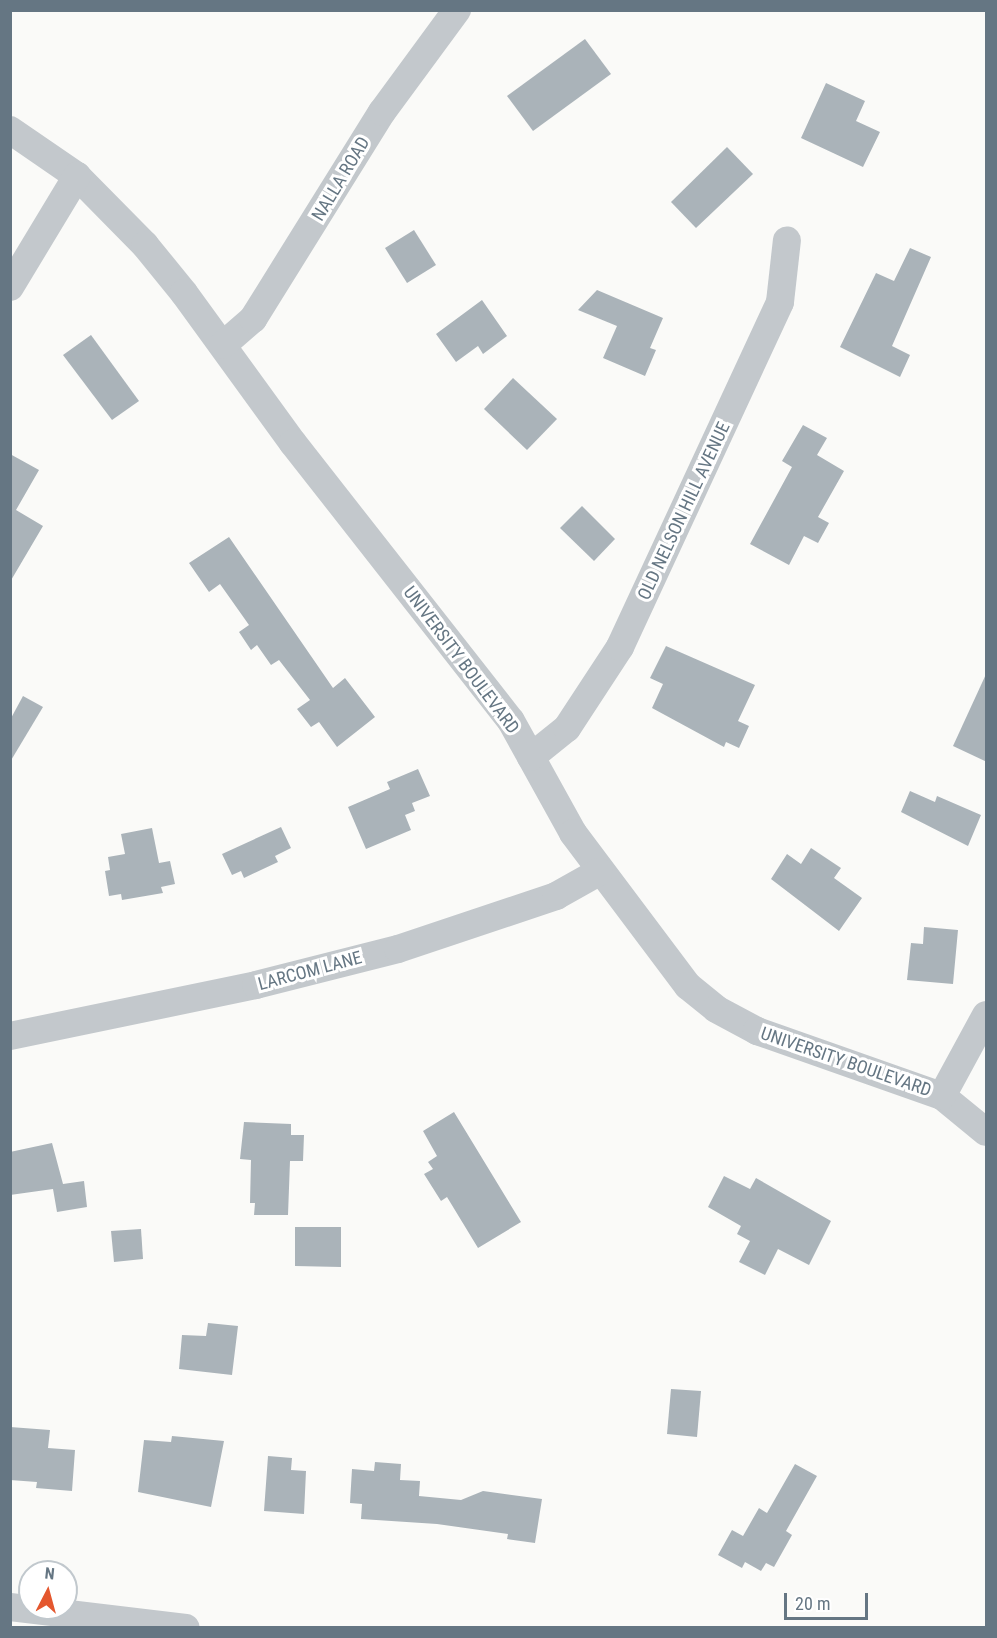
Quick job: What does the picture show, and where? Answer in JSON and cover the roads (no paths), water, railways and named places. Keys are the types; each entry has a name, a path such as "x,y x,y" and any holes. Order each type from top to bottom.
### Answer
{"street":[{"name":"NALLA ROAD","path":"223,345 253,319 382,112 457,10"},
{"name":"UNIVERSITY BOULEVARD","path":"10,130 77,176 145,245 223,345 362,532 470,666 531,757 599,872 688,986 717,1009 800,1049 942,1096 987,1132"},
{"path":"10,287 77,176"},
{"name":"OLD NELSON HILL AVENUE","path":"531,757 567,728 620,647 780,302 787,240"},
{"name":"LARCOM LANE","path":"10,1036 256,986 398,949 556,896 599,872"},
{"path":"942,1096 987,1015"},
{"path":"10,1607 186,1628"}]}
